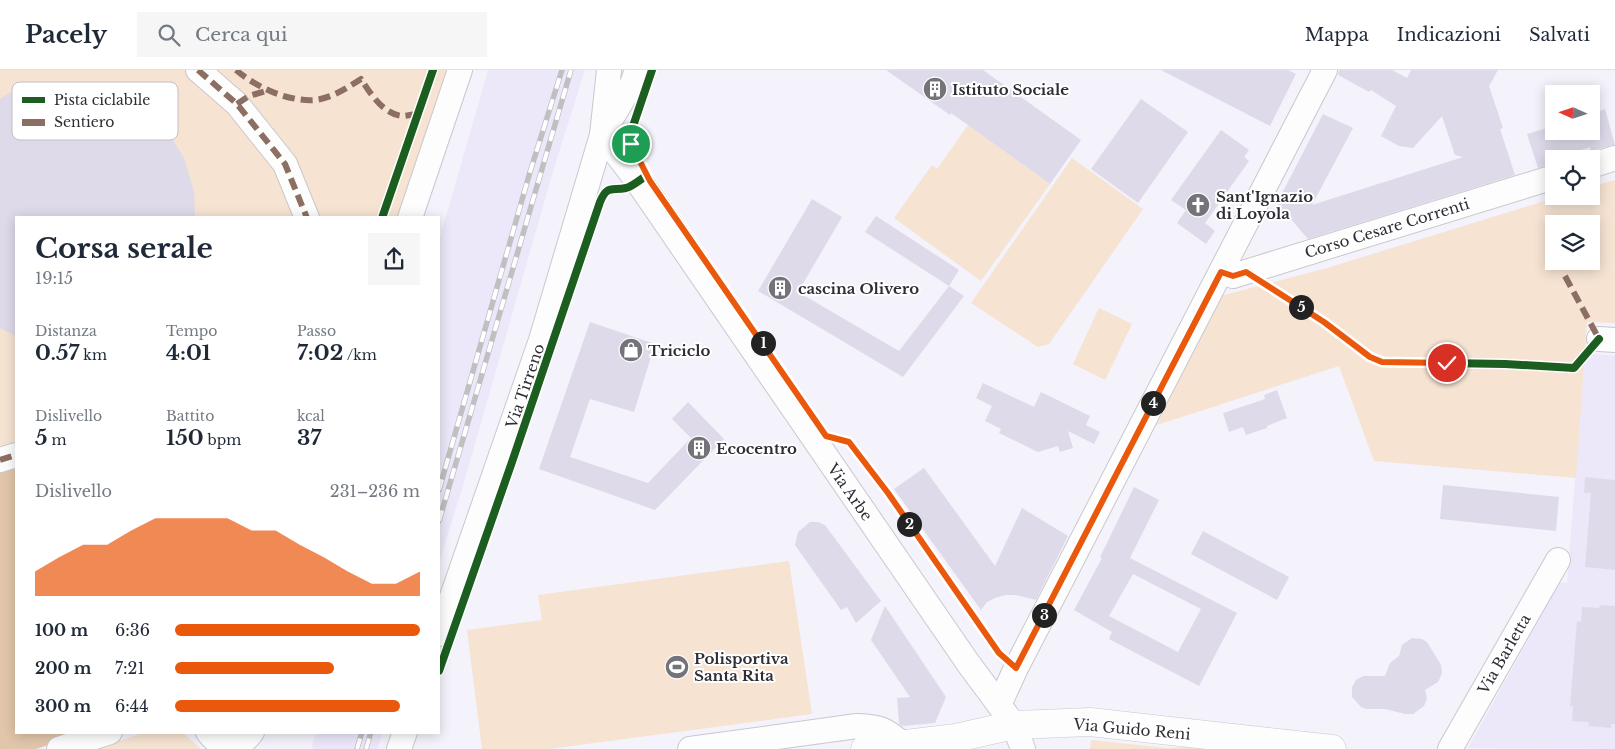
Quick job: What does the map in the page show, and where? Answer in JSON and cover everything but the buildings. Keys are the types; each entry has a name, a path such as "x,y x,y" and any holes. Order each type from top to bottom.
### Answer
{"main road":[{"name":"Via Guido Reni","path":"870,748 956,738 1012,726 1090,722 1332,749"}],"street":[{"path":"198,70 237,104 285,164 306,216"},
{"path":"411,216 460,70"},
{"name":"Via Tirreno","path":"440,631 541,340 602,135 609,70"},
{"name":"Via Tirreno","path":"602,135 632,84 637,70"},
{"path":"1012,726 1016,668 1325,70"},
{"name":"Via Arbe","path":"602,135 637,182 1012,726"},
{"path":"1600,163 1615,158"},
{"name":"Corso Cesare Correnti","path":"1221,272 1233,276 1545,180"},
{"path":"0,460 15,455"},
{"name":"Via Barletta","path":"1450,749 1558,560"},
{"path":"690,749 857,726 875,726 884,729 903,744"},
{"path":"59,749 104,734"},
{"path":"399,749 404,734"}],"shaded area":[{"path":"0,70 452,70 404,216 15,216 15,733 0,749"},
{"path":"488,70 585,70 554,168 440,560 440,238"},
{"path":"968,125 1050,184 981,281 894,218 932,165 937,169"},
{"path":"1072,158 1143,209 1049,344 1038,347 971,303"},
{"path":"1615,180 1615,323 1587,322 1576,478 1374,461 1339,366 1157,425 1220,296 1327,268 1545,201 1545,205 1600,205 1600,184"},
{"path":"1099,308 1132,324 1105,380 1073,364"},
{"path":"1585,353 1615,356 1615,749 1468,748 1560,582 1567,583"},
{"path":"15,464 15,734 84,734 36,749 0,749 0,470"},
{"name":"Polisportiva Santa Rita","path":"789,561 812,714 549,749 482,749 467,630 542,620 538,595"},
{"path":"139,734 184,734 201,749 96,749"},
{"path":"315,734 383,734 377,749 313,749 312,745"},
{"path":"1091,740 1167,748 1202,746 1229,749 1090,749"}],"railway":[{"path":"440,487 530,172 562,70"},
{"path":"440,518 571,70"},
{"path":"357,749 361,734"},
{"path":"366,749 370,734"}],"marked path":[{"path":"198,70 237,104 285,164 306,216"},
{"path":"236,70 253,82 273,92 294,99 305,100 327,97 361,79 378,102 389,111 402,116 418,114"},
{"path":"237,104 249,96 269,90"},
{"path":"1565,276 1599,339"},
{"path":"0,460 15,455"}],"cycle path":[{"path":"383,216 433,70"},
{"path":"652,70 629,138 647,175 826,436 849,442 888,493 999,653 1016,668"},
{"path":"440,668 600,202 607,191 629,187 647,175"},
{"path":"1246,272 1324,322 1370,357 1383,362 1505,364 1574,368 1599,339"}],"place":[{"name":"Istituto Sociale","path":"935,89"},
{"name":"Sant'Ignazio di Loyola","path":"1198,205"},
{"name":"cascina Olivero","path":"780,288"},
{"name":"Triciclo","path":"631,350"},
{"name":"Ecocentro","path":"699,448"},
{"name":"Polisportiva Santa Rita","path":"677,667"}],"route":[{"path":"631,144 650,181 826,436 849,442 888,493 999,653 1016,668 1221,272 1233,276 1246,272 1324,322 1370,357 1382,362 1447,363"}]}
